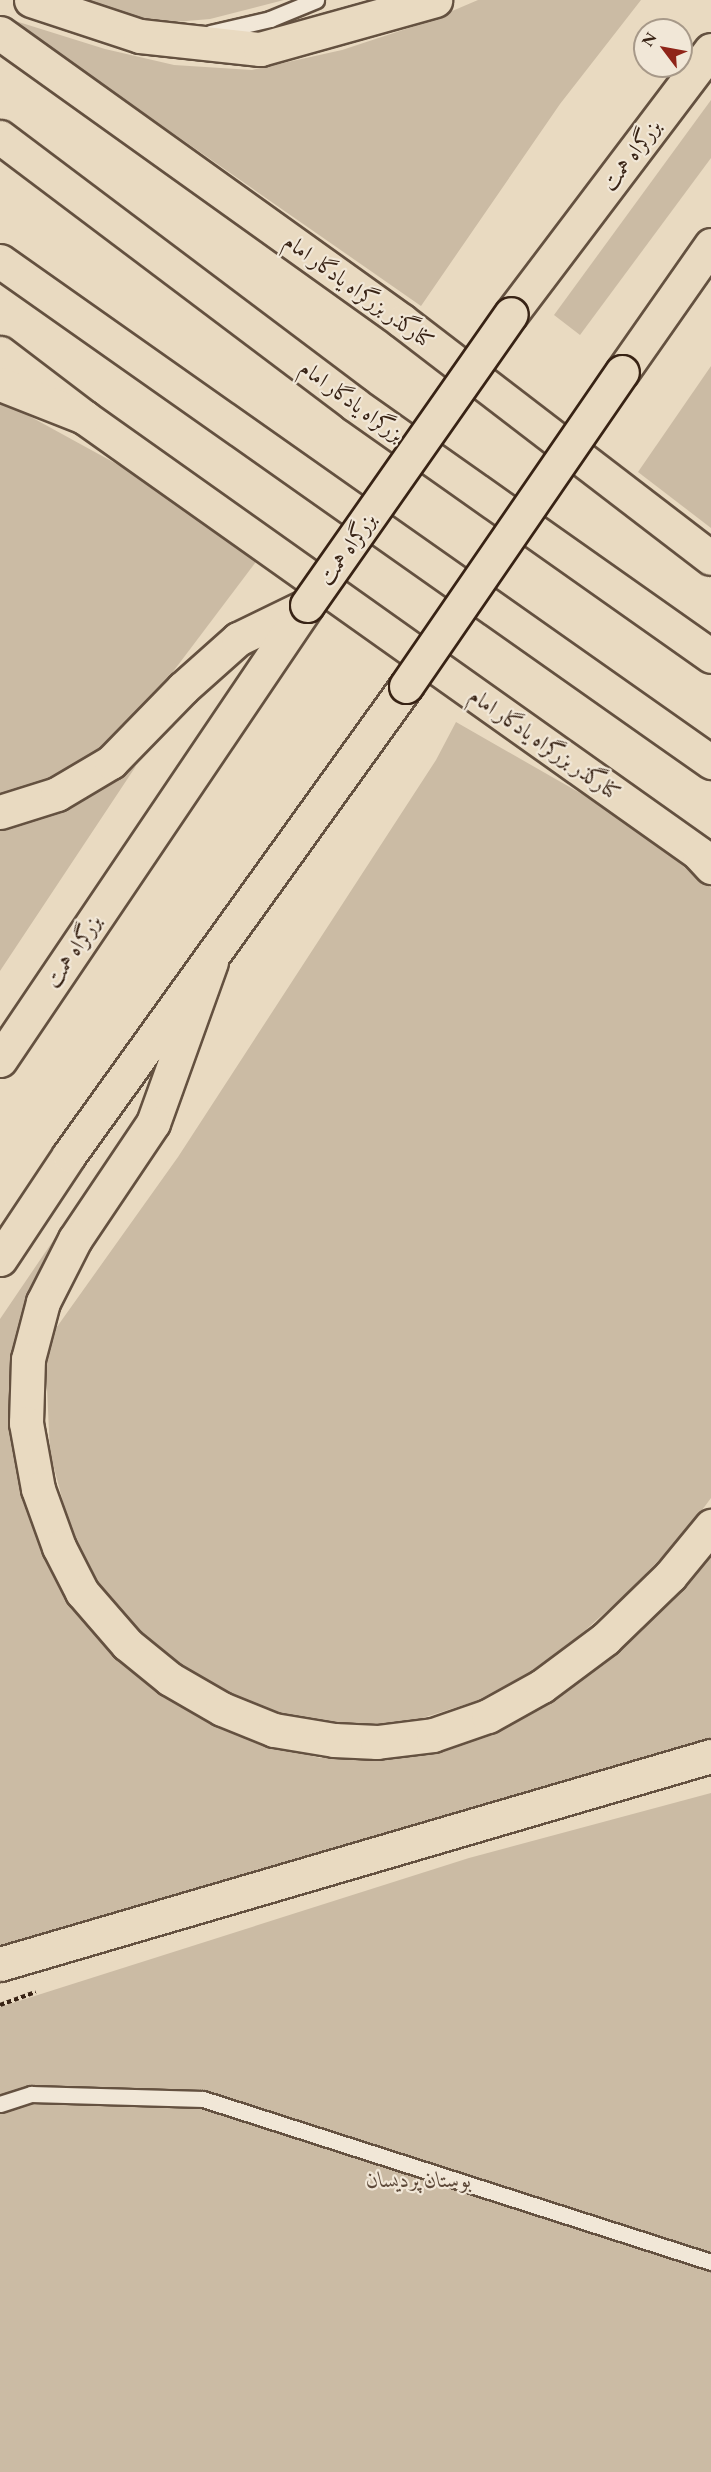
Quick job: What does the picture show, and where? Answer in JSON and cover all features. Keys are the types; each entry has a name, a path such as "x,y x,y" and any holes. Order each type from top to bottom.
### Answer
{"main road":[{"path":"31,0 140,36 260,49 435,0"},
{"name":"کنارگذر بزرگراه یادگار امام","path":"0,33 402,321 711,558"},
{"name":"بزرگراه همت","path":"0,1060 307,605 512,314 711,50"},
{"name":"بزرگراه یادگار امام","path":"0,137 354,404 711,656"},
{"path":"0,1259 69,1155 211,962 406,686 711,245"},
{"path":"0,261 711,762"},
{"name":"کنارگذر بزرگراه یادگار امام","path":"0,352 84,417 707,861"},
{"path":"0,384 84,417"},
{"path":"0,812 57,794 111,762 183,688 238,639 307,605"},
{"path":"211,962 153,1123 75,1239 43,1302 28,1359 26,1424 38,1489 59,1546 82,1592 120,1635 170,1679 222,1709 274,1730 334,1740 378,1742 433,1735 488,1716 560,1673 605,1639 654,1592 711,1526"},
{"path":"0,1964 711,1756"}],"lane":[{"path":"178,41 270,19 316,0"},
{"path":"0,2104 32,2094 203,2099 711,2262"}],"green space":[{"path":"75,0 284,0 210,19 163,23 134,19"},
{"path":"478,0 641,0 560,104 421,306 9,19 105,49 174,65 252,70 342,50 424,23"},
{"path":"711,100 711,158 580,335 554,315"},
{"path":"711,366 711,528 638,472"},
{"path":"0,400 124,468 258,559 163,685 121,731 65,774 0,799"},
{"path":"456,722 615,813 711,888 711,1498 685,1533 630,1590 580,1635 529,1673 476,1701 410,1722 366,1727 309,1726 199,1686 123,1620 91,1577 70,1528 50,1453 46,1367 54,1331 178,1157 436,760"},
{"path":"136,766 0,971 0,830 65,810"},
{"path":"78,1204 58,1244 15,1440 147,1681 191,1711 253,1741 320,1758 381,1757 449,1748 521,1717 588,1672 711,1552 711,1739 0,1950 0,1319"},
{"name":"بوستان پردیسان","path":"711,1793 711,2472 0,2472 0,2007 469,1858"}]}
